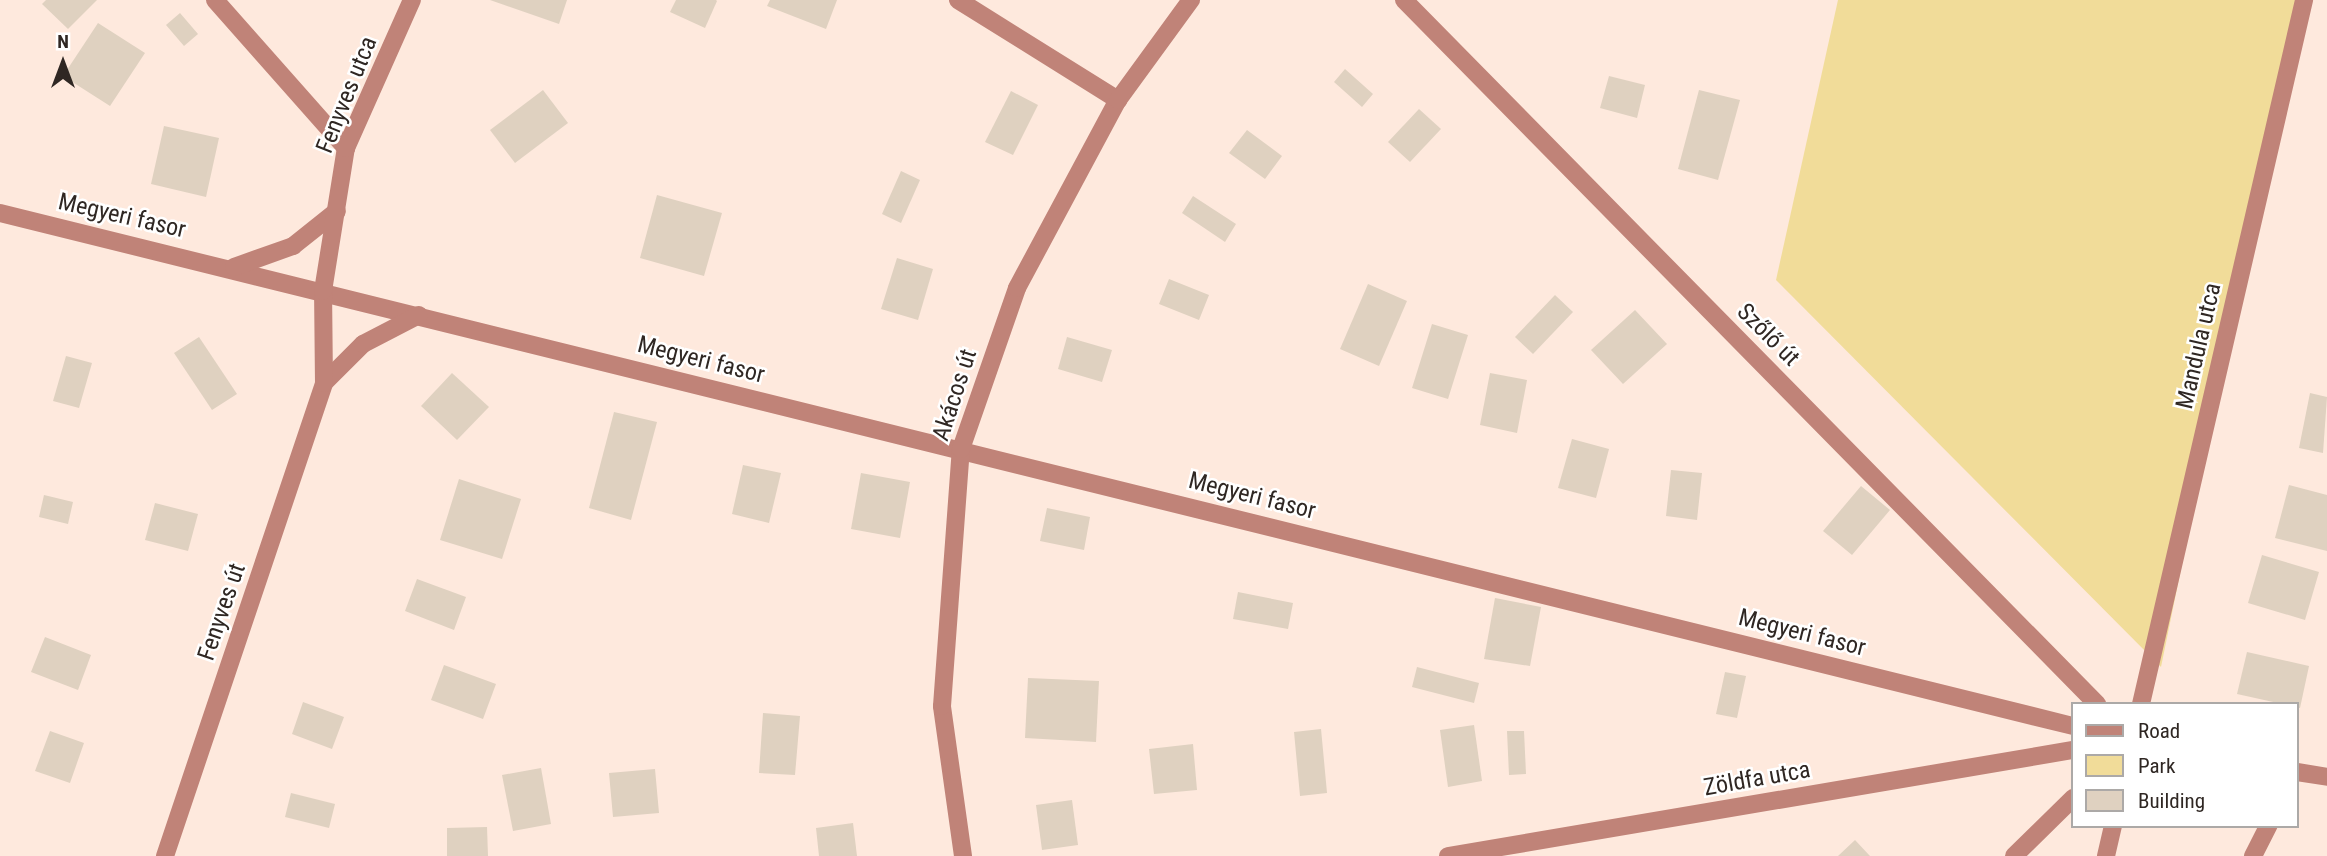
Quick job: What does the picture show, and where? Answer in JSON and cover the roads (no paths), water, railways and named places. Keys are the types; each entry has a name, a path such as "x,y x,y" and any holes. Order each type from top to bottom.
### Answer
{"street":[{"path":"215,0 346,148"},
{"name":"Fenyves utca","path":"324,383 323,291 346,148 412,0"},
{"path":"958,0 1118,100"},
{"name":"Akácos út","path":"963,856 942,706 961,449 1017,288 1118,100 1191,0"},
{"name":"Szőlő út","path":"1404,0 2094,702"},
{"name":"Mandula utca","path":"2141,702 2304,0"},
{"path":"234,267 293,246 337,211"},
{"name":"Megyeri fasor","path":"0,213 234,267 2072,726"},
{"path":"324,383 363,344 419,315"},
{"name":"Fenyves út","path":"165,856 324,383"},
{"name":"Zöldfa utca","path":"1448,856 2072,750"},
{"path":"2299,772 2327,777"},
{"path":"2014,856 2072,799"},
{"path":"2106,856 2113,828"},
{"path":"2253,856 2266,828"}]}
